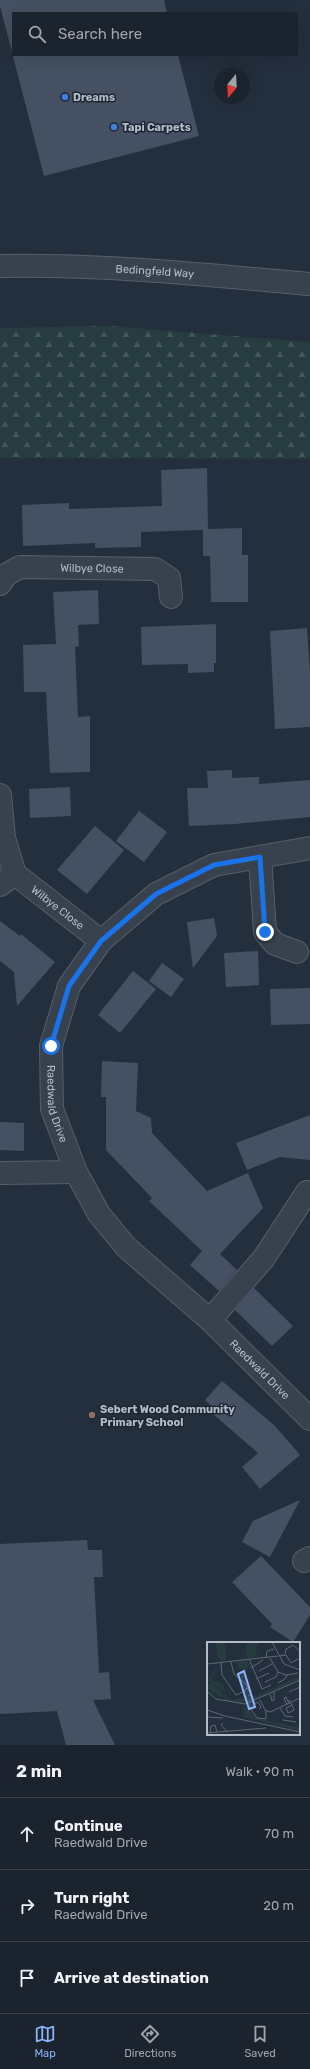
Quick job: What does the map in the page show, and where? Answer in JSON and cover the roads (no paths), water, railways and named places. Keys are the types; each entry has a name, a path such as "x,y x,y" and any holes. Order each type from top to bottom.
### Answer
{"street":[{"name":"Bedingfeld Way","path":"0,266 38,266 192,274 310,284"},
{"name":"Wilbye Close","path":"0,584 6,575 20,567 155,569 169,578 171,597"},
{"name":"Wilbye Close","path":"0,795 7,879 101,941"},
{"name":"Raedwald Drive","path":"310,848 214,865 156,894 101,941 69,986 51,1046 52,1109 76,1172 100,1214 126,1247 210,1320 310,1420"},
{"path":"260,857 265,932 275,944 297,952"},
{"path":"0,1173 76,1172"},
{"path":"210,1320 264,1258 307,1192"}],"place":[{"name":"Dreams","path":"65,97"},
{"name":"Tapi Carpets","path":"114,127"},
{"name":"Sebert Wood Community Primary School","path":"92,1415"}]}
